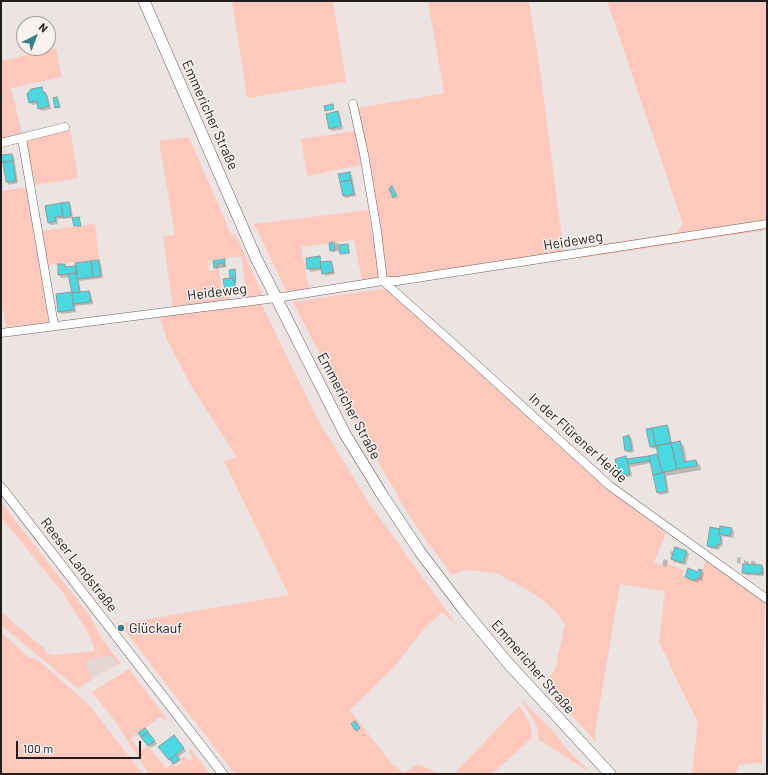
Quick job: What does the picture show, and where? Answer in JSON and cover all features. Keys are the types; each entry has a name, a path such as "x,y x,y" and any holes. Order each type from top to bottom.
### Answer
{"main road":[{"name":"Emmericher Straße","path":"144,1 256,258 345,434 380,493 420,552 464,610 507,662 610,774"}],"street":[{"path":"353,104 364,154 377,230 383,281"},
{"path":"1,143 65,127"},
{"path":"22,138 54,326"},
{"name":"Heideweg","path":"1,333 276,298 383,281 397,281 767,224"},
{"name":"In der Flürener Heide","path":"383,281 610,486 767,599"},
{"name":"Reeser Landstraße","path":"1,487 223,774"}],"shaded area":[{"path":"232,1 333,1 346,82 247,98"},
{"path":"428,1 529,1 541,77 564,253 390,279 386,276 376,208 358,108 444,93"},
{"path":"607,1 767,1 767,230 582,258 582,247 677,233 682,225 682,221"},
{"path":"56,48 62,77 11,88 22,133 1,138 1,61 22,56 56,56"},
{"path":"70,129 78,178 34,185 26,142 28,139"},
{"path":"355,131 361,165 307,176 301,139"},
{"path":"189,137 231,234 236,235 262,293 258,298 248,300 241,256 208,261 209,271 219,269 222,291 228,290 230,300 173,308 163,236 175,235 159,141"},
{"path":"26,187 49,322 6,327 1,299 1,191"},
{"path":"368,210 379,274 377,278 362,280 354,240 301,247 309,289 295,291 286,290 254,224"},
{"path":"95,224 99,260 47,265 41,231"},
{"path":"387,288 605,488 666,533 654,562 665,567 666,563 684,570 683,576 695,581 696,578 699,579 706,561 765,603 762,763 739,765 735,774 692,774 698,722 659,641 665,591 620,584 595,733 596,742 543,684 555,670 565,624 555,611 542,599 496,573 466,570 452,575 421,533 400,501 364,439 293,302"},
{"path":"261,303 318,420 369,503 459,628 442,612 424,629 395,666 350,710 391,763 404,773 418,764 440,774 235,774 120,624 289,595 224,461 237,457 193,389 167,340 160,317"},
{"path":"1,502 90,616 101,637 121,664 117,664 111,656 96,657 85,663 93,679 78,689 1,625 1,612 45,649 44,651 49,655 49,653 54,655 95,651 89,634 63,593 1,517"},
{"path":"1,632 30,658 34,658 42,663 89,705 143,774 1,774"},
{"path":"111,656 117,664 93,679 84,664 96,657"},
{"path":"129,669 167,719 164,720 160,717 131,739 140,751 148,746 166,768 173,764 175,767 182,762 180,759 185,756 188,761 193,758 189,752 191,749 210,774 149,774 115,721 92,692"},
{"path":"521,699 555,733 565,747 592,774 538,739 536,725"},
{"path":"519,706 531,726 532,738 492,774 454,774"}],"building":[{"path":"42,87 49,106 38,109 37,101 29,103 27,94 31,89"},
{"path":"57,97 60,107 55,108 53,98"},
{"path":"333,104 334,109 325,111 324,106"},
{"path":"338,111 341,126 329,129 326,114"},
{"path":"12,154 13,161 1,163 1,155"},
{"path":"13,161 16,181 6,182 3,162"},
{"path":"350,172 351,180 340,182 338,174"},
{"path":"351,180 354,194 343,196 340,182"},
{"path":"392,186 397,196 393,198 389,188"},
{"path":"69,202 71,216 63,218 61,203"},
{"path":"61,203 63,216 55,217 56,221 48,223 45,206"},
{"path":"79,217 81,226 74,226 72,218"},
{"path":"334,242 335,250 330,251 329,243"},
{"path":"348,244 349,253 340,254 339,245"},
{"path":"320,256 321,268 307,269 306,258"},
{"path":"225,259 224,267 223,263 217,264 218,267 214,268 213,261"},
{"path":"99,260 101,276 93,277 91,261"},
{"path":"91,261 93,277 77,279 75,263"},
{"path":"331,261 333,272 322,274 320,262"},
{"path":"58,264 65,264 65,267 76,266 77,275 76,273 58,275"},
{"path":"235,269 236,282 234,282 234,278 230,278 229,270"},
{"path":"76,273 80,292 72,293 68,274"},
{"path":"234,278 235,289 225,291 223,279"},
{"path":"89,291 91,302 73,304 72,293"},
{"path":"72,292 74,310 58,312 56,294"},
{"path":"667,425 671,443 656,446 652,428"},
{"path":"652,428 656,446 650,447 646,429"},
{"path":"629,435 632,450 625,451 623,437"},
{"path":"680,441 684,462 696,460 697,466 677,469 671,443"},
{"path":"671,443 677,469 662,473 656,446"},
{"path":"657,454 662,473 653,475 649,456"},
{"path":"626,456 630,474 619,476 615,459"},
{"path":"649,456 650,461 628,464 627,459"},
{"path":"664,472 667,491 657,493 653,475"},
{"path":"720,526 732,528 730,536 719,534"},
{"path":"710,527 720,529 720,545 717,544 717,548 707,546"},
{"path":"675,547 687,551 683,563 671,559"},
{"path":"743,564 762,565 762,574 742,573"},
{"path":"688,568 698,572 699,569 702,570 699,579 696,578 695,581 685,577"},
{"path":"355,721 360,728 356,731 351,724"},
{"path":"145,728 148,732 141,737 138,733"},
{"path":"148,732 155,741 148,746 141,737"},
{"path":"174,735 184,748 169,760 158,747"},
{"path":"176,754 180,759 173,764 170,759"}],"place":[{"name":"Glückauf","path":"121,628"}]}
